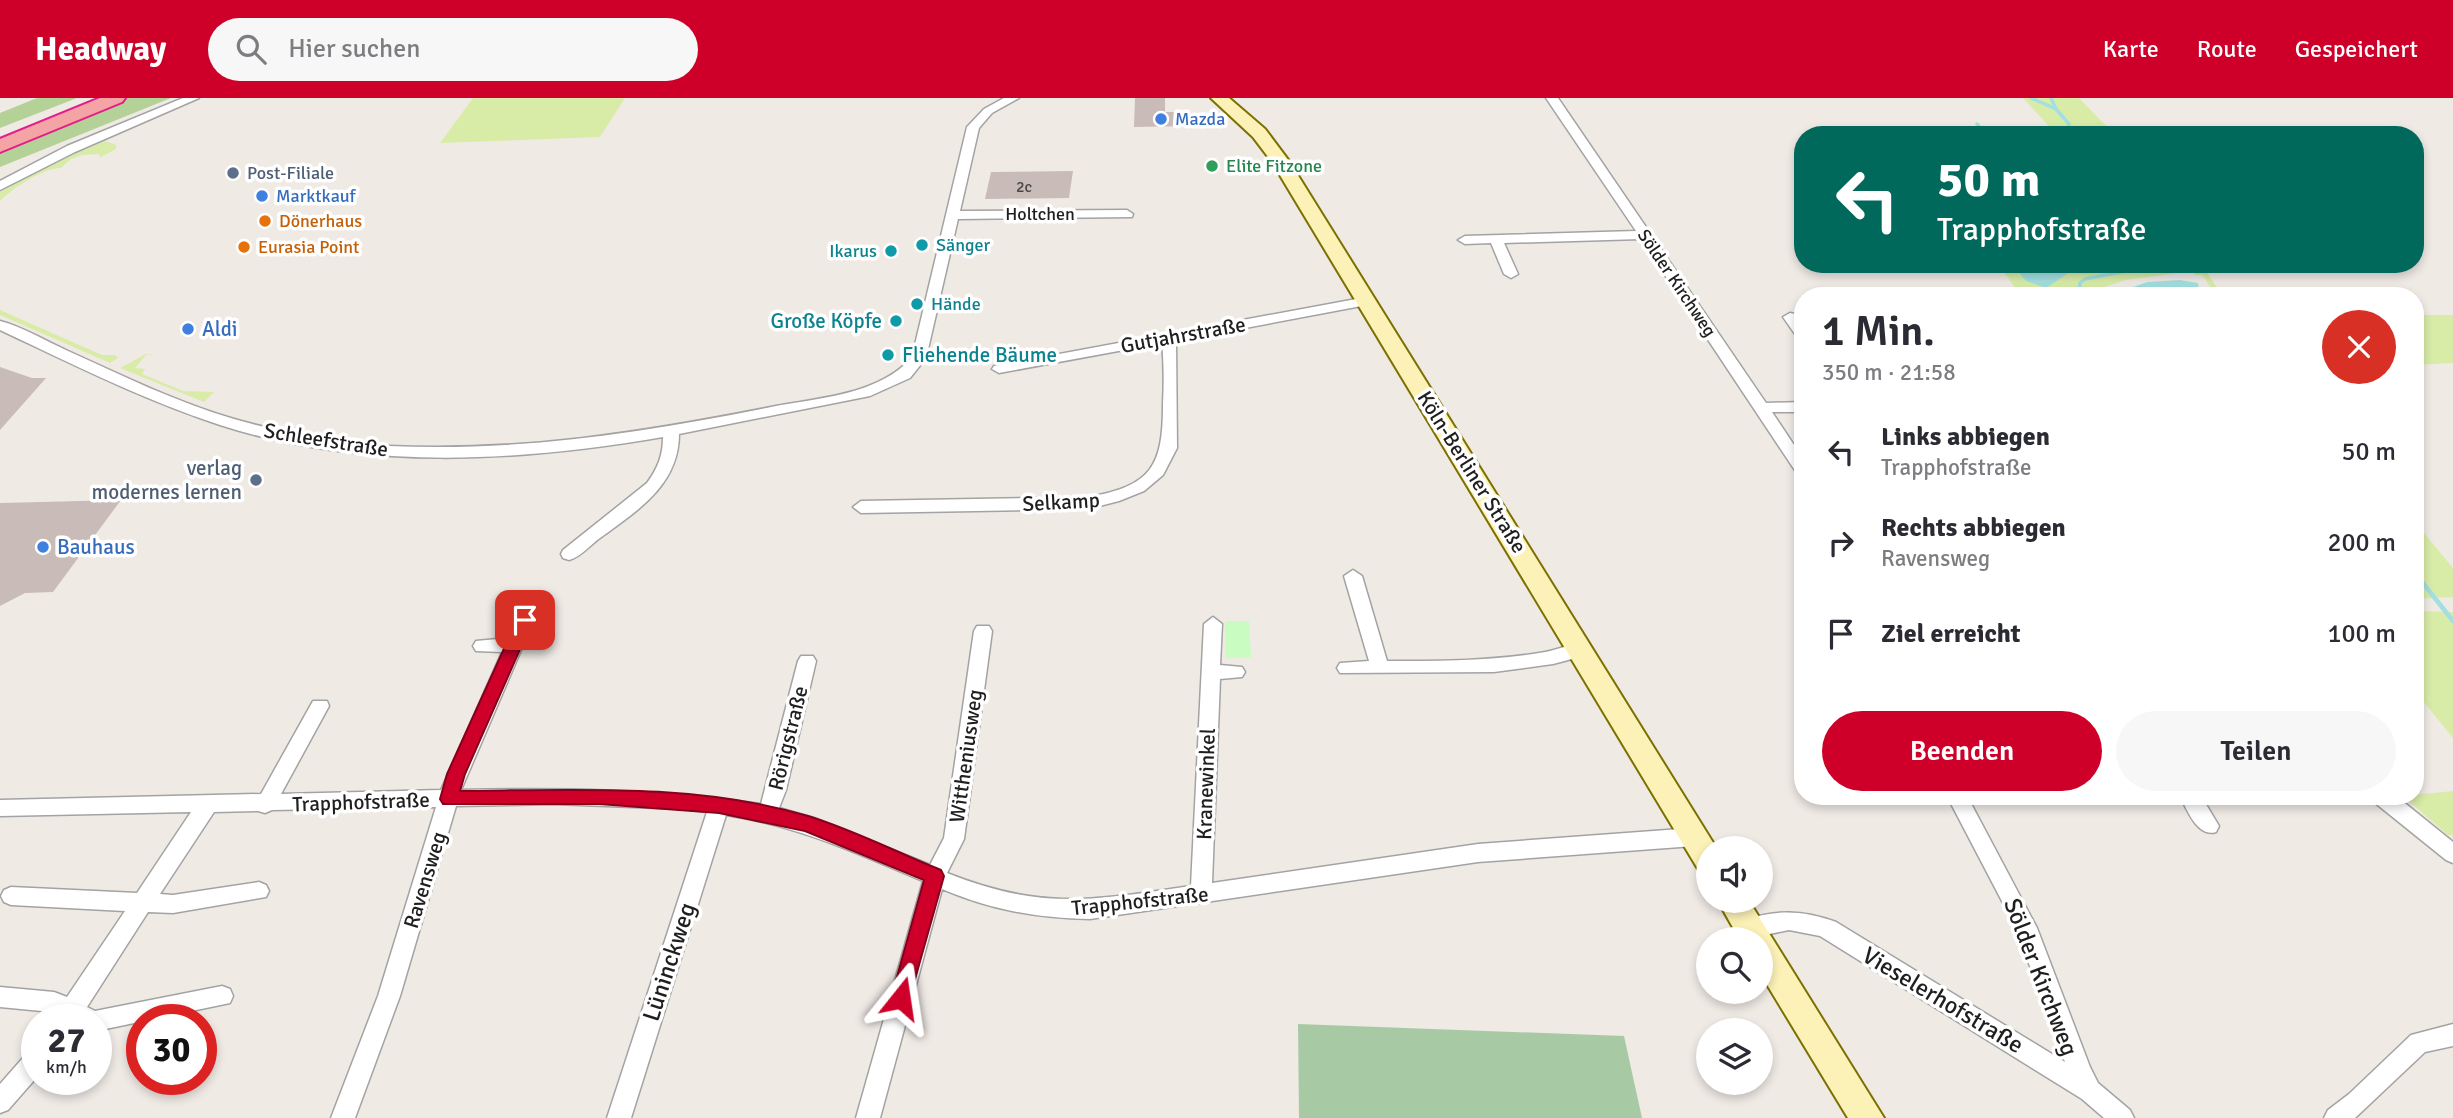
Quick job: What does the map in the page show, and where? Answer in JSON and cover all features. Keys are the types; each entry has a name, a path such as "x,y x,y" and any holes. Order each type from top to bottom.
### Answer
{"highway":[{"path":"0,136 94,98"},
{"path":"0,146 116,98"}],"main road":[{"name":"Köln-Berliner Straße","path":"1219,98 1248,121 1280,161 1696,840"},
{"path":"1773,966 1867,1118"}],"street":[{"path":"0,186 71,149 193,98"},
{"name":"Schleefstraße","path":"0,325 201,412 254,429 316,443 414,453 558,447 671,429 870,391 905,375 924,349 973,127 988,111 1013,98"},
{"name":"Sölder Kirchweg","path":"1552,98 1794,456"},
{"name":"Holtchen","path":"953,215 1127,214"},
{"path":"1465,240 1644,235"},
{"path":"1496,239 1511,274"},
{"name":"Gutjahrstraße","path":"999,369 1367,301"},
{"path":"1790,317 1794,323"},
{"name":"Selkamp","path":"860,506 1088,503 1122,496 1140,487 1156,473 1169,448 1172,360 1169,338"},
{"path":"1761,408 1794,407"},
{"path":"569,554 655,487 664,475 672,453 671,429"},
{"path":"1353,576 1380,667"},
{"name":"Ravensweg","path":"343,1118 389,996 456,774 525,620"},
{"name":"Kranewinkel","path":"1201,895 1213,624"},
{"name":"Wittheniusweg","path":"868,1118 935,876 954,839 983,631"},
{"path":"482,646 513,645"},
{"path":"1346,668 1517,663 1559,657 1581,650"},
{"name":"Rörigstraße","path":"767,813 776,790 807,662"},
{"path":"1211,672 1236,672"},
{"name":"Trapphofstraße","path":"265,805 320,706"},
{"name":"Trapphofstraße","path":"0,808 599,797 719,805 767,813 807,824 1004,902 1043,909 1090,910 1478,853 1694,837"},
{"path":"89,1004 145,903 207,805"},
{"name":"Lüninckweg","path":"619,1118 719,805"},
{"name":"Sölder Kirchweg","path":"1962,805 2020,912 2045,974 2067,1046 2090,1091 2110,1118"},
{"path":"2195,805 2208,827"},
{"path":"2392,805 2453,854"},
{"path":"11,896 173,904 260,891"},
{"name":"Vieselerhofstraße","path":"1765,927 1768,923 1800,920 1828,929 2090,1091 2122,1118"},
{"path":"112,1013 222,996"},
{"path":"0,997 57,1004"},
{"path":"2336,1118 2357,1102 2419,1043 2453,1035"},
{"path":"0,1102 21,1078"}],"green space":[{"path":"37,98 77,98 0,128 0,113"},
{"path":"127,98 171,98 0,167 0,150"},
{"path":"473,98 625,98 600,137 440,143"},
{"path":"2023,98 2079,98 2106,126 2049,126"},
{"path":"105,141 116,145 116,149 99,158 100,154 71,159 61,168 46,171 12,190 0,201 0,192 48,165"},
{"path":"2004,273 2178,273 2126,280 2104,287 2015,287"},
{"path":"2194,273 2208,273 2216,287 2211,287 2202,275"},
{"path":"0,310 102,355 115,355 118,358 110,363 0,315"},
{"path":"2424,315 2453,315 2453,363 2424,365"},
{"path":"146,354 154,354 146,355 135,368 145,369 142,374 183,391 214,392 204,402 120,368"},
{"path":"2424,533 2453,568 2453,597 2424,599"},
{"path":"2424,611 2453,612 2453,738 2424,702"},
{"path":"1225,621 1249,621 1251,657 1226,658"},
{"path":"2453,791 2453,835 2448,835 2413,805 2424,805 2424,794"},
{"path":"1298,1024 1624,1036 1642,1118 1299,1118"}],"water":[{"path":"2019,273 2068,273 2048,287 2026,281"},
{"path":"2180,280 2198,283 2199,287 2133,287 2147,282"}],"building":[{"name":"Mazda","path":"1135,98 1165,98 1165,112 1188,112 1188,126 1134,127"},
{"path":"1073,171 1069,198 985,199 991,172"},
{"path":"0,367 32,378 46,378 0,430"},
{"name":"Bauhaus","path":"121,500 53,592 25,593 0,606 0,503"}],"waterway":[{"path":"2031,98 2056,109"},
{"path":"2051,98 2056,109"},
{"path":"2056,109 2068,126"},
{"path":"2080,287 2085,279 2116,273"},
{"path":"2424,584 2453,621"}],"place":[{"name":"Mazda","path":"1161,119"},
{"name":"Elite Fitzone","path":"1212,166"},
{"name":"Post-Filiale","path":"233,173"},
{"name":"Marktkauf","path":"262,196"},
{"name":"Dönerhaus","path":"265,221"},
{"name":"Sänger","path":"922,245"},
{"name":"Eurasia Point","path":"244,247"},
{"name":"Ikarus","path":"891,251"},
{"name":"Hände","path":"917,304"},
{"name":"Große Köpfe","path":"896,321"},
{"name":"Aldi","path":"188,329"},
{"name":"Fliehende Bäume","path":"888,355"},
{"name":"verlag modernes lernen","path":"256,480"},
{"name":"Bauhaus","path":"43,547"}],"route":[{"path":"525,620 456,774 449,799 599,797 719,805 767,813 807,824 935,876 901,998"}]}
